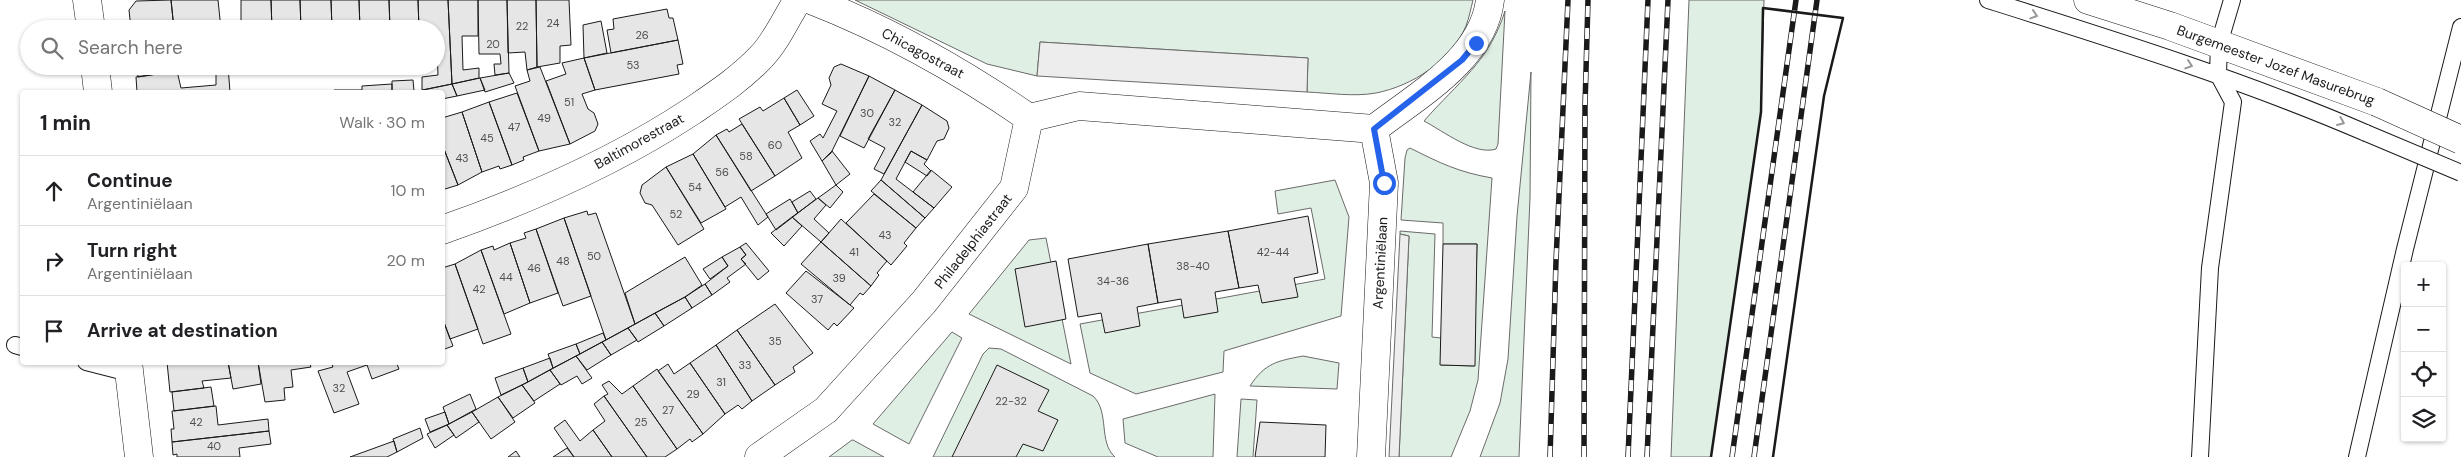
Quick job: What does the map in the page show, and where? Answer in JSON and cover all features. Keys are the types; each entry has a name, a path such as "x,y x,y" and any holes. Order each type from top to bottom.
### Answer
{"street":[{"path":"87,0 89,20"},
{"name":"Baltimorestraat","path":"445,229 532,197 625,152 674,123 734,83 762,56 798,0"},
{"name":"Chicagostraat","path":"811,0 844,13 907,43 982,85 1029,118"},
{"path":"1029,118 1079,106 1374,129 1462,60 1476,43 1490,0"},
{"name":"Burgemeester Jozef Masurebrug","path":"2088,0 2219,44 2377,102 2461,140"},
{"path":"96,75 98,90"},
{"name":"Philadelphiastraat","path":"759,457 826,410 924,302 1014,188 1029,118"},
{"name":"Argentiniëlaan","path":"1371,457 1384,183 1374,129"},
{"path":"128,368 139,457"}],"lane":[{"path":"1988,0 2218,74 2298,104 2461,173"},
{"path":"2200,457 2210,268 2234,102 2218,74 2219,44 2232,0"},
{"path":"2357,457 2405,249 2461,27"},
{"path":"107,365 128,368"}],"green space":[{"path":"855,0 1473,0 1466,26 1459,39 1451,50 1429,70 1390,90 1350,95 1307,92 1308,58 1040,42 1037,76 987,64"},
{"path":"1689,0 1764,0 1761,112 1711,457 1671,457"},
{"path":"1505,11 1498,144 1496,149 1479,149 1459,141 1424,121 1481,58 1498,29"},
{"path":"1531,72 1530,198 1519,457 1480,457 1500,403 1508,359 1517,216"},
{"path":"1410,148 1469,173 1492,178 1478,380 1470,411 1451,457 1399,457 1409,236 1400,234 1400,231 1435,234 1432,337 1441,338 1441,365 1474,366 1477,244 1443,244 1443,223 1401,220 1405,158 1407,150"},
{"path":"1335,180 1349,217 1341,316 1224,351 1223,372 1136,394 1090,373 1080,324 1325,279 1311,208 1278,214 1275,191"},
{"path":"1046,238 1071,364 969,314 1029,240"},
{"path":"952,332 962,338 909,444 873,424"},
{"path":"989,348 1001,349 1093,396 1101,410 1107,443 1115,457 933,457 983,354"},
{"path":"1303,356 1339,363 1337,389 1250,386 1261,372 1272,364"},
{"path":"1215,394 1213,457 1158,457 1125,443 1123,419"},
{"path":"1241,399 1257,400 1253,457 1237,457"},
{"path":"853,440 884,457 829,457"}],"shaded area":[{"path":"1040,42 1308,58 1307,92 1037,76"},
{"path":"1400,234 1409,236 1399,457 1389,457"}],"building":[{"path":"171,0 218,0 220,20 173,20"},
{"path":"171,0 173,20 130,20 129,10 136,1"},
{"path":"241,0 271,0 272,20 241,20"},
{"path":"271,0 300,0 301,20 272,20"},
{"path":"300,0 331,0 332,20 301,20"},
{"path":"331,0 359,0 360,20 332,20"},
{"path":"359,0 389,0 390,20 360,20"},
{"path":"389,0 418,0 419,20 390,20"},
{"path":"418,0 448,0 452,84 422,90 422,77 445,75 445,20 419,20"},
{"path":"448,0 478,0 478,36 462,36 463,70 479,68 479,78 452,84"},
{"path":"478,0 507,0 509,73 495,75 494,64 501,64 500,54 479,54"},
{"path":"507,0 536,0 537,67 527,70 525,52 508,53"},
{"path":"536,0 569,0 571,45 560,46 560,63 537,67"},
{"path":"667,9 669,18 673,18 678,40 611,53 607,30 614,29 613,19"},
{"path":"601,21 607,53 584,58 583,25"},
{"path":"678,40 683,64 677,65 679,74 595,90 584,58"},
{"path":"584,58 595,90 582,94 588,109 594,113 598,124 595,131 570,144 546,81 566,74 562,63"},
{"path":"841,64 869,76 831,153 822,161 810,141 820,134 823,138 837,111 822,104 831,85 829,78 834,67"},
{"path":"540,67 570,144 539,151 515,86 530,81 527,70"},
{"path":"509,73 514,83 485,92 480,78"},
{"path":"178,75 181,88 216,85 216,75 229,75 230,90 137,90 136,77"},
{"path":"869,76 895,90 864,148 840,136"},
{"path":"480,78 485,90 457,96 452,84"},
{"path":"413,80 414,90 392,90 392,81"},
{"path":"392,84 392,90 362,90 362,86"},
{"path":"452,84 457,96 445,98 445,90 423,90"},
{"path":"797,90 814,116 800,125 784,98"},
{"path":"895,90 922,105 884,174 874,169 885,148 868,139"},
{"path":"517,93 539,151 523,157 524,160 512,165 489,102"},
{"path":"784,98 800,125 788,132 802,158 775,176 739,119 760,107 763,111"},
{"path":"489,102 512,165 500,169 499,166 482,172 462,112"},
{"path":"922,105 947,121 949,128 944,139 937,141 927,160 911,151 896,179 934,208 925,218 881,180"},
{"path":"462,112 482,172 458,185 445,152 445,117"},
{"path":"742,124 775,176 751,191 716,135 727,129 729,132"},
{"path":"716,135 768,217 758,225 741,197 725,207 693,154"},
{"path":"832,151 850,174 836,185 822,161"},
{"path":"911,151 927,160 924,164 931,171 927,176 905,162"},
{"path":"445,152 458,185 445,189"},
{"path":"693,154 726,209 701,223 666,167"},
{"path":"666,167 704,229 678,245 652,205 645,203 640,193 642,185"},
{"path":"931,170 952,187 934,208 913,192"},
{"path":"881,180 925,218 916,228 871,191"},
{"path":"836,185 843,192 830,208 818,198"},
{"path":"810,191 816,199 798,213 792,202"},
{"path":"874,194 916,228 904,243 907,246 891,265 846,223"},
{"path":"818,198 826,205 814,219 829,233 821,242 792,217"},
{"path":"790,199 798,213 776,230 766,214"},
{"path":"587,211 588,215 596,213 635,324 606,340 564,218"},
{"path":"1308,216 1318,273 1294,278 1298,297 1262,303 1258,285 1239,288 1228,231"},
{"path":"792,217 802,226 784,246 771,233"},
{"path":"564,218 591,296 563,306 536,229"},
{"path":"841,219 887,261 877,273 879,275 871,286 821,242"},
{"path":"536,229 558,293 530,303 510,243 526,238 524,233"},
{"path":"1228,231 1239,288 1215,292 1218,312 1184,318 1181,299 1158,303 1148,244"},
{"path":"821,242 871,286 863,295 860,293 850,305 801,264"},
{"path":"510,243 530,303 504,314 481,250 493,246 494,250"},
{"path":"746,243 769,271 758,280 741,259 746,255 740,247"},
{"path":"1148,244 1158,303 1137,307 1140,326 1105,333 1101,313 1078,317 1068,259"},
{"path":"1443,244 1477,244 1475,366 1440,365"},
{"path":"740,247 746,255 741,259 746,264 727,278 730,282 712,295 705,284 728,266 722,257"},
{"path":"481,250 511,334 483,344 455,264"},
{"path":"685,257 702,285 685,297 635,324 625,293"},
{"path":"722,257 728,266 710,279 703,269"},
{"path":"1056,261 1066,319 1025,327 1015,269"},
{"path":"455,264 478,329 450,339 445,325 445,267"},
{"path":"806,271 854,308 837,326 834,323 828,330 786,293"},
{"path":"705,284 712,295 692,308 685,297"},
{"path":"685,297 692,308 664,326 655,313"},
{"path":"775,304 813,353 793,367 795,372 775,385 737,330"},
{"path":"655,313 664,326 638,342 628,328"},
{"path":"445,325 453,346 445,349"},
{"path":"628,328 637,340 611,355 602,342"},
{"path":"737,330 775,385 752,401 716,345"},
{"path":"603,333 606,340 580,354 576,344"},
{"path":"602,342 611,355 587,370 576,356"},
{"path":"576,344 580,354 553,368 548,354"},
{"path":"716,345 752,401 742,409 738,405 725,414 690,363"},
{"path":"576,356 592,378 582,384 577,376 561,385 550,370"},
{"path":"550,358 553,368 528,382 523,368"},
{"path":"690,363 725,414 703,434 658,371 668,364 674,374"},
{"path":"167,365 229,365 231,378 202,381 204,388 170,392"},
{"path":"229,365 258,365 261,384 233,389"},
{"path":"259,365 310,365 311,367 291,370 293,387 284,388 285,400 265,402"},
{"path":"332,365 367,365 347,372 359,404 334,413 318,371 333,367"},
{"path":"367,365 397,365 399,369 372,379"},
{"path":"997,365 1049,390 1038,411 1058,420 1043,451 1023,444 1016,457 952,457"},
{"path":"523,368 528,382 501,395 495,378"},
{"path":"657,369 703,434 692,442 690,439 677,449 633,386"},
{"path":"550,370 560,384 534,401 522,385"},
{"path":"609,381 622,394 633,386 677,449 665,457 647,457 604,396 608,394 602,385"},
{"path":"522,385 535,403 513,418 498,397"},
{"path":"211,387 214,406 174,411 172,392"},
{"path":"470,394 476,409 449,424 443,407"},
{"path":"604,396 647,457 612,457 593,430 605,421 594,404"},
{"path":"498,397 515,422 491,439 472,412"},
{"path":"216,406 218,425 268,419 269,431 172,442 171,429 174,429 172,411"},
{"path":"445,412 449,424 430,432 425,419"},
{"path":"472,412 479,422 456,438 447,425"},
{"path":"565,420 580,441 593,430 612,457 574,457 554,428"},
{"path":"1260,422 1326,425 1325,457 1255,457"},
{"path":"447,425 454,435 435,448 427,434"},
{"path":"420,428 423,438 397,452 393,439"},
{"path":"269,431 271,444 239,448 240,457 177,457 177,454 173,455 172,442"},
{"path":"394,441 397,452 387,457 350,457"},
{"path":"567,448 574,457 553,457"},
{"path":"516,451 520,457 508,457"}],"railway":[{"path":"1550,457 1556,261 1568,0"},
{"path":"1584,457 1585,106 1588,0"},
{"path":"1628,457 1648,0"},
{"path":"1647,457 1668,0"},
{"path":"1732,457 1796,0"},
{"path":"1754,457 1817,0"}],"wall":[{"path":"1711,457 1761,112 1763,8 1843,18 1824,96 1773,457"}],"route":[{"path":"1384,183 1374,129 1462,60 1476,43"}]}
